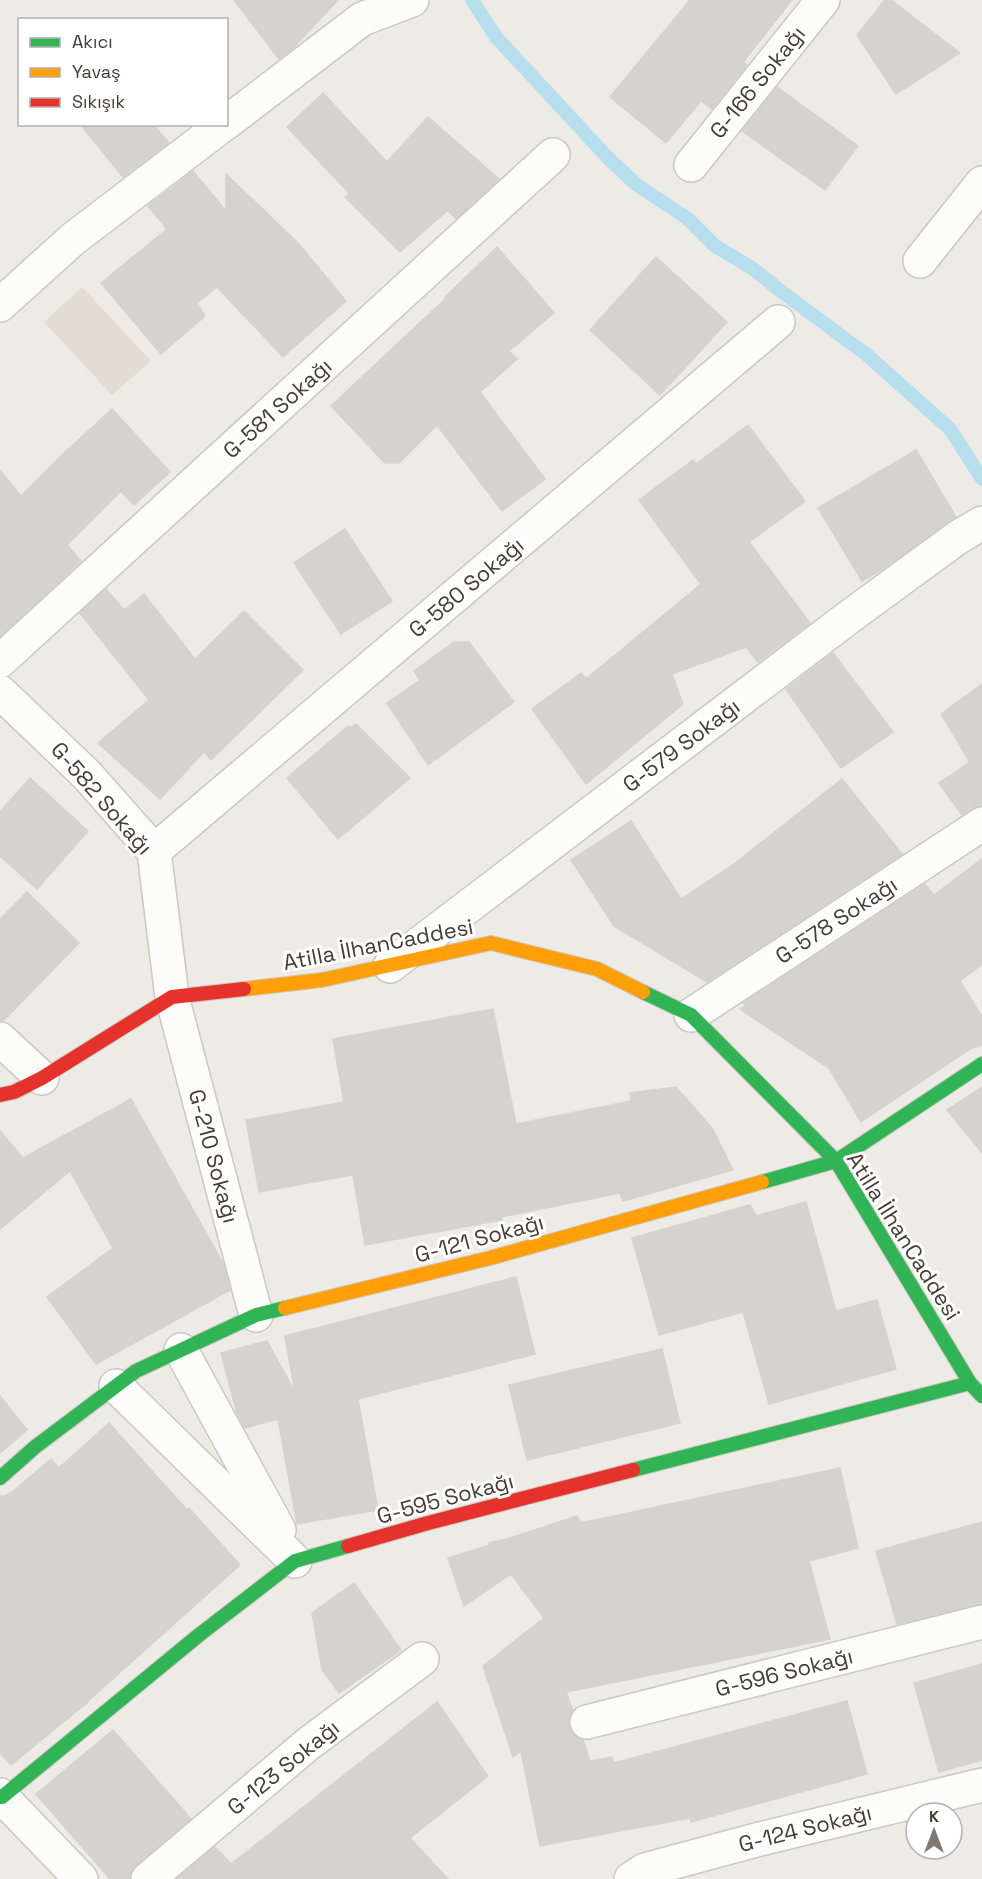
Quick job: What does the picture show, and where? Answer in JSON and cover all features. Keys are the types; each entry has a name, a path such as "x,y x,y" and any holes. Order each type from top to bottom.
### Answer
{"street":[{"path":"228,122 362,20 412,0"},
{"name":"G-166 Sokağı","path":"691,165 823,0"},
{"path":"0,305 73,239 222,126"},
{"name":"G-581 Sokağı","path":"0,661 553,155"},
{"path":"920,261 982,183"},
{"name":"G-580 Sokağı","path":"154,851 778,322"},
{"name":"G-579 Sokağı","path":"390,966 840,624 978,525"},
{"name":"G-582 Sokağı","path":"0,692 87,775 154,851 172,997"},
{"name":"G-578 Sokağı","path":"691,1015 982,824"},
{"name":"Atilla İlhanCaddesi","path":"14,1093 172,997 322,980 491,943 597,969 691,1015 836,1161 969,1383 982,1396"},
{"name":"G-210 Sokağı","path":"172,997 256,1314"},
{"path":"0,1039 14,1093"},
{"name":"G-121 Sokağı","path":"0,1478 35,1447 136,1371 256,1314 490,1258 836,1161 982,1064"},
{"path":"181,1350 295,1561"},
{"name":"G-595 Sokağı","path":"1,1796 199,1635 295,1561 428,1524 969,1383"},
{"path":"116,1386 295,1561"},
{"name":"G-596 Sokağı","path":"587,1722 982,1622"},
{"name":"G-123 Sokağı","path":"148,1879 308,1744 422,1659"},
{"name":"G-124 Sokağı","path":"631,1879 645,1870 760,1839 982,1785"},
{"path":"1,1796 81,1879"}],"shaded area":[{"path":"82,287 151,361 112,395 44,322"}],"building":[{"path":"234,0 338,0 291,50 279,59"},
{"path":"690,0 792,0 743,62 747,65 712,109 701,101 666,143 610,97"},
{"path":"885,0 891,0 960,53 896,94 857,35"},
{"path":"777,87 858,146 825,190 742,131"},
{"path":"323,93 387,162 428,117 499,179 456,219 448,210 400,252 345,197 349,193 287,127"},
{"path":"82,126 155,126 169,143 123,177"},
{"path":"193,171 226,211 226,174 298,243 346,301 283,357 217,287 197,303 205,316 161,354 101,283 167,229 148,206"},
{"path":"497,247 554,313 509,351 517,359 480,392 545,479 502,511 437,425 399,463 385,463 331,406"},
{"path":"656,257 727,322 660,395 590,330"},
{"path":"112,409 170,472 134,505 121,491 67,545 81,561 0,636 0,470 21,496"},
{"path":"748,425 805,501 749,542 810,623 758,662 746,647 672,674 683,704 586,784 532,709 581,673 586,679 701,584 639,500 693,460 696,464"},
{"path":"916,450 956,517 886,567 862,581 818,508"},
{"path":"345,529 392,601 341,634 294,563"},
{"path":"106,589 124,610 144,594 195,659 244,611 303,670 211,760 204,752 160,799 98,743 149,700 80,613"},
{"path":"454,642 469,642 514,702 428,765 387,703 420,680 414,671"},
{"path":"833,653 893,732 841,768 786,689"},
{"path":"982,684 982,805 962,815 939,783 970,762 941,714"},
{"path":"356,724 410,778 338,839 287,778 348,726 350,728"},
{"path":"30,778 88,831 37,889 0,856 0,812"},
{"path":"842,779 902,854 707,982 614,926 571,860 631,821 681,899 730,867"},
{"path":"982,859 982,964 960,981 982,1017 982,1045 972,1048 861,1122 829,1068 740,1009 746,1005 743,1003 925,884 934,895"},
{"path":"27,892 79,943 3,1021 0,1021 0,919"},
{"path":"493,1009 516,1124 631,1101 630,1093 676,1087 712,1128 733,1170 623,1201 620,1193 501,1217 502,1220 365,1245 353,1175 259,1192 246,1120 344,1102 333,1039"},
{"path":"982,1087 982,1153 947,1110"},
{"path":"131,1099 223,1263 230,1290 96,1364 47,1297 113,1248 70,1171 0,1229 0,1131 23,1158"},
{"path":"806,1202 836,1311 877,1300 896,1369 769,1404 743,1312 659,1335 632,1238 750,1205 756,1216"},
{"path":"516,1277 535,1354 358,1399 378,1510 297,1524 278,1419 245,1428 237,1413 221,1353 267,1341 295,1392 285,1336"},
{"path":"662,1349 680,1423 527,1460 509,1385"},
{"path":"0,1396 27,1430 0,1453"},
{"path":"109,1423 240,1565 88,1702 11,1765 0,1753 0,1496 12,1492 51,1459 59,1468"},
{"path":"840,1468 858,1548 809,1561 830,1639 566,1692 573,1711 569,1717 569,1726 574,1735 583,1740 590,1761 612,1757 614,1763 847,1701 867,1774 691,1822 690,1818 540,1846 521,1751 513,1757 483,1666 544,1618 511,1574 464,1606 448,1558 577,1516 581,1523"},
{"path":"982,1522 982,1604 897,1624 876,1551"},
{"path":"354,1583 401,1650 339,1693 322,1669 312,1613"},
{"path":"982,1664 982,1760 939,1772 914,1683"},
{"path":"437,1702 488,1776 410,1838 448,1879 177,1879 215,1847 231,1864"},
{"path":"113,1730 191,1819 136,1865 131,1872 130,1879 110,1879 36,1794"}],"waterway":[{"path":"472,0 496,37 609,159 637,185 687,218 715,246 752,268 867,355 950,429 982,479"}],"traffic: fast":[{"path":"643,992 691,1015 836,1161 970,1383 982,1396"},
{"path":"762,1182 836,1161 982,1064"},
{"path":"0,1478 35,1447 136,1371 256,1315 285,1308"},
{"path":"633,1470 970,1383"},
{"path":"2,1797 199,1635 295,1561 348,1546"}],"traffic: slow":[{"path":"244,989 322,980 491,943 597,969 643,992"},
{"path":"285,1308 490,1258 762,1182"}],"traffic: jam":[{"path":"0,1095 14,1092 42,1078 172,997 244,989"},
{"path":"348,1546 633,1470"}]}
